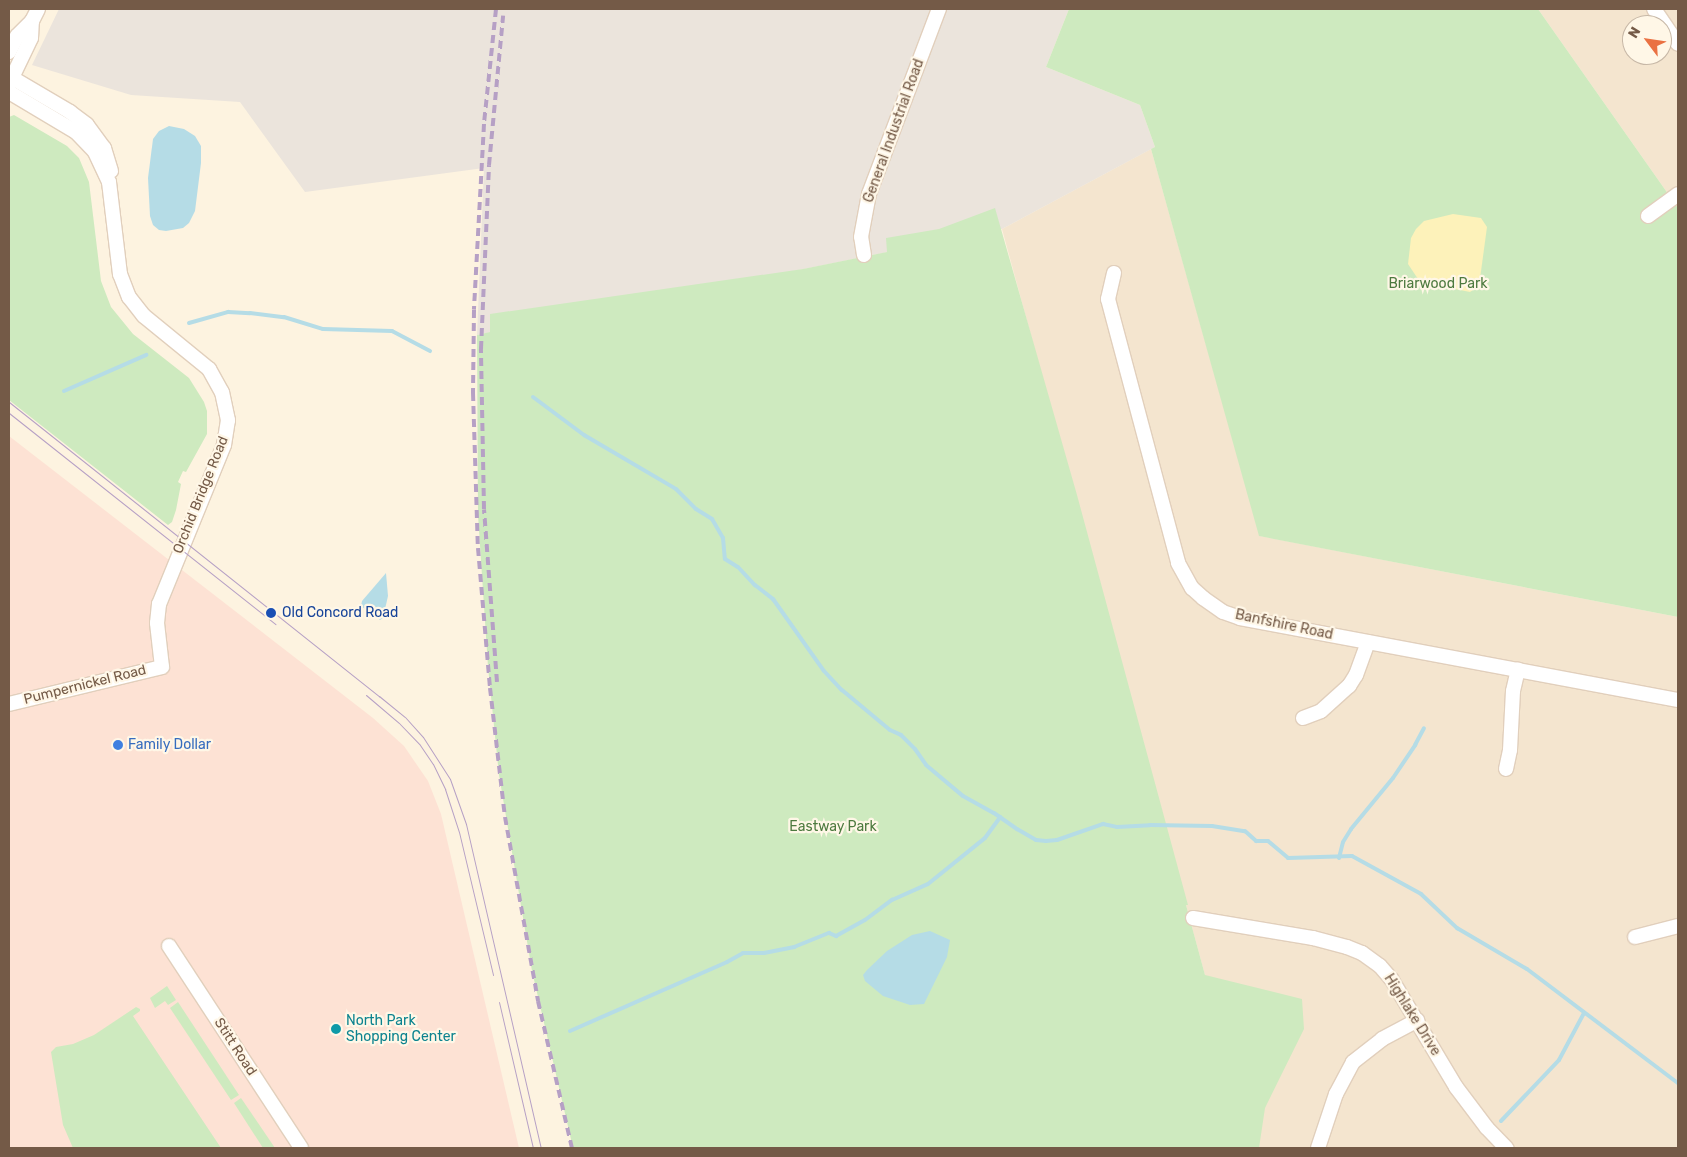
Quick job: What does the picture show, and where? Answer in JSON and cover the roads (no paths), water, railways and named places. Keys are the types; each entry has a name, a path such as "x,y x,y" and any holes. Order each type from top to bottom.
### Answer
{"street":[{"name":"General Industrial Road","path":"864,255 862,237 866,202 939,9"},
{"path":"1654,9 1678,44"},
{"path":"9,52 17,36 35,15"},
{"path":"10,79 30,38 35,15"},
{"name":"Orchid Bridge Road","path":"10,79 70,112 90,127 100,141 111,169 109,182 120,271 129,297 144,316 206,367 222,392 227,414 225,441 159,604 157,623 162,667"},
{"name":"Orchid Bridge Road","path":"9,92 81,136 95,152 109,182"},
{"path":"1648,216 1678,194"},
{"name":"Banfshire Road","path":"1114,272 1108,299 1178,563 1192,588 1214,606 1240,618 1678,700"},
{"path":"1303,718 1321,710 1349,686 1356,675 1368,642"},
{"name":"Pumpernickel Road","path":"9,704 162,667"},
{"path":"1506,769 1510,750 1513,691 1518,670"},
{"name":"Highlake Drive","path":"1194,918 1313,938 1362,953 1380,966 1392,980 1456,1086 1487,1128 1506,1148"},
{"path":"1635,937 1678,926"},
{"name":"Stitt Road","path":"169,946 301,1148"},
{"path":"1318,1148 1336,1094 1353,1062 1382,1039 1417,1020"}],"water":[{"path":"169,126 184,129 195,136 201,146 201,163 195,211 189,223 183,228 166,231 159,230 153,225 150,216 148,178 153,139 159,131"},
{"path":"386,573 388,596 383,618 380,620 361,606 362,601"},
{"path":"930,931 950,940 947,957 924,1004 910,1005 883,996 865,981 863,975 887,951 912,935"}],"waterway":[{"path":"189,323 228,312 250,313 284,317 323,329 392,331 430,351"},
{"path":"64,391 146,355"},
{"path":"533,397 584,435 676,489 696,509 712,519 723,538 725,559 738,567 755,585 773,599 824,671 842,690 890,730 901,735 915,749 926,765 963,796 994,813 1017,829 1036,840 1046,841 1057,840 1103,824 1117,827 1150,825 1212,826 1245,831 1256,841 1268,841 1288,858 1352,856 1421,894 1457,928 1527,969 1678,1083"},
{"path":"1339,858 1343,842 1351,829 1393,778 1424,728"},
{"path":"570,1031 727,962 743,953 764,953 794,947 829,933 836,936 865,920 892,900 928,884 985,838 1000,817"},
{"path":"1501,1121 1559,1060 1584,1013"}],"tram line":[{"path":"9,402 405,717 423,737 450,779 466,824 541,1148"},
{"path":"9,413 275,624"},
{"path":"366,695 399,723 420,745 433,764 445,789 459,832 493,975"},
{"path":"499,1002 533,1148"}],"railway":[{"path":"496,9 484,124 474,310 473,393 478,548 490,688 505,817 538,1001 572,1148"},
{"path":"497,682 484,509 481,349 489,165 503,16"}],"place":[{"name":"Old Concord Road","path":"271,613"},
{"name":"Family Dollar","path":"118,745"},
{"name":"North Park Shopping Center","path":"336,1029"}],"park label":[{"name":"Briarwood Park","path":"1438,284"},
{"name":"Eastway Park","path":"833,827"}]}
